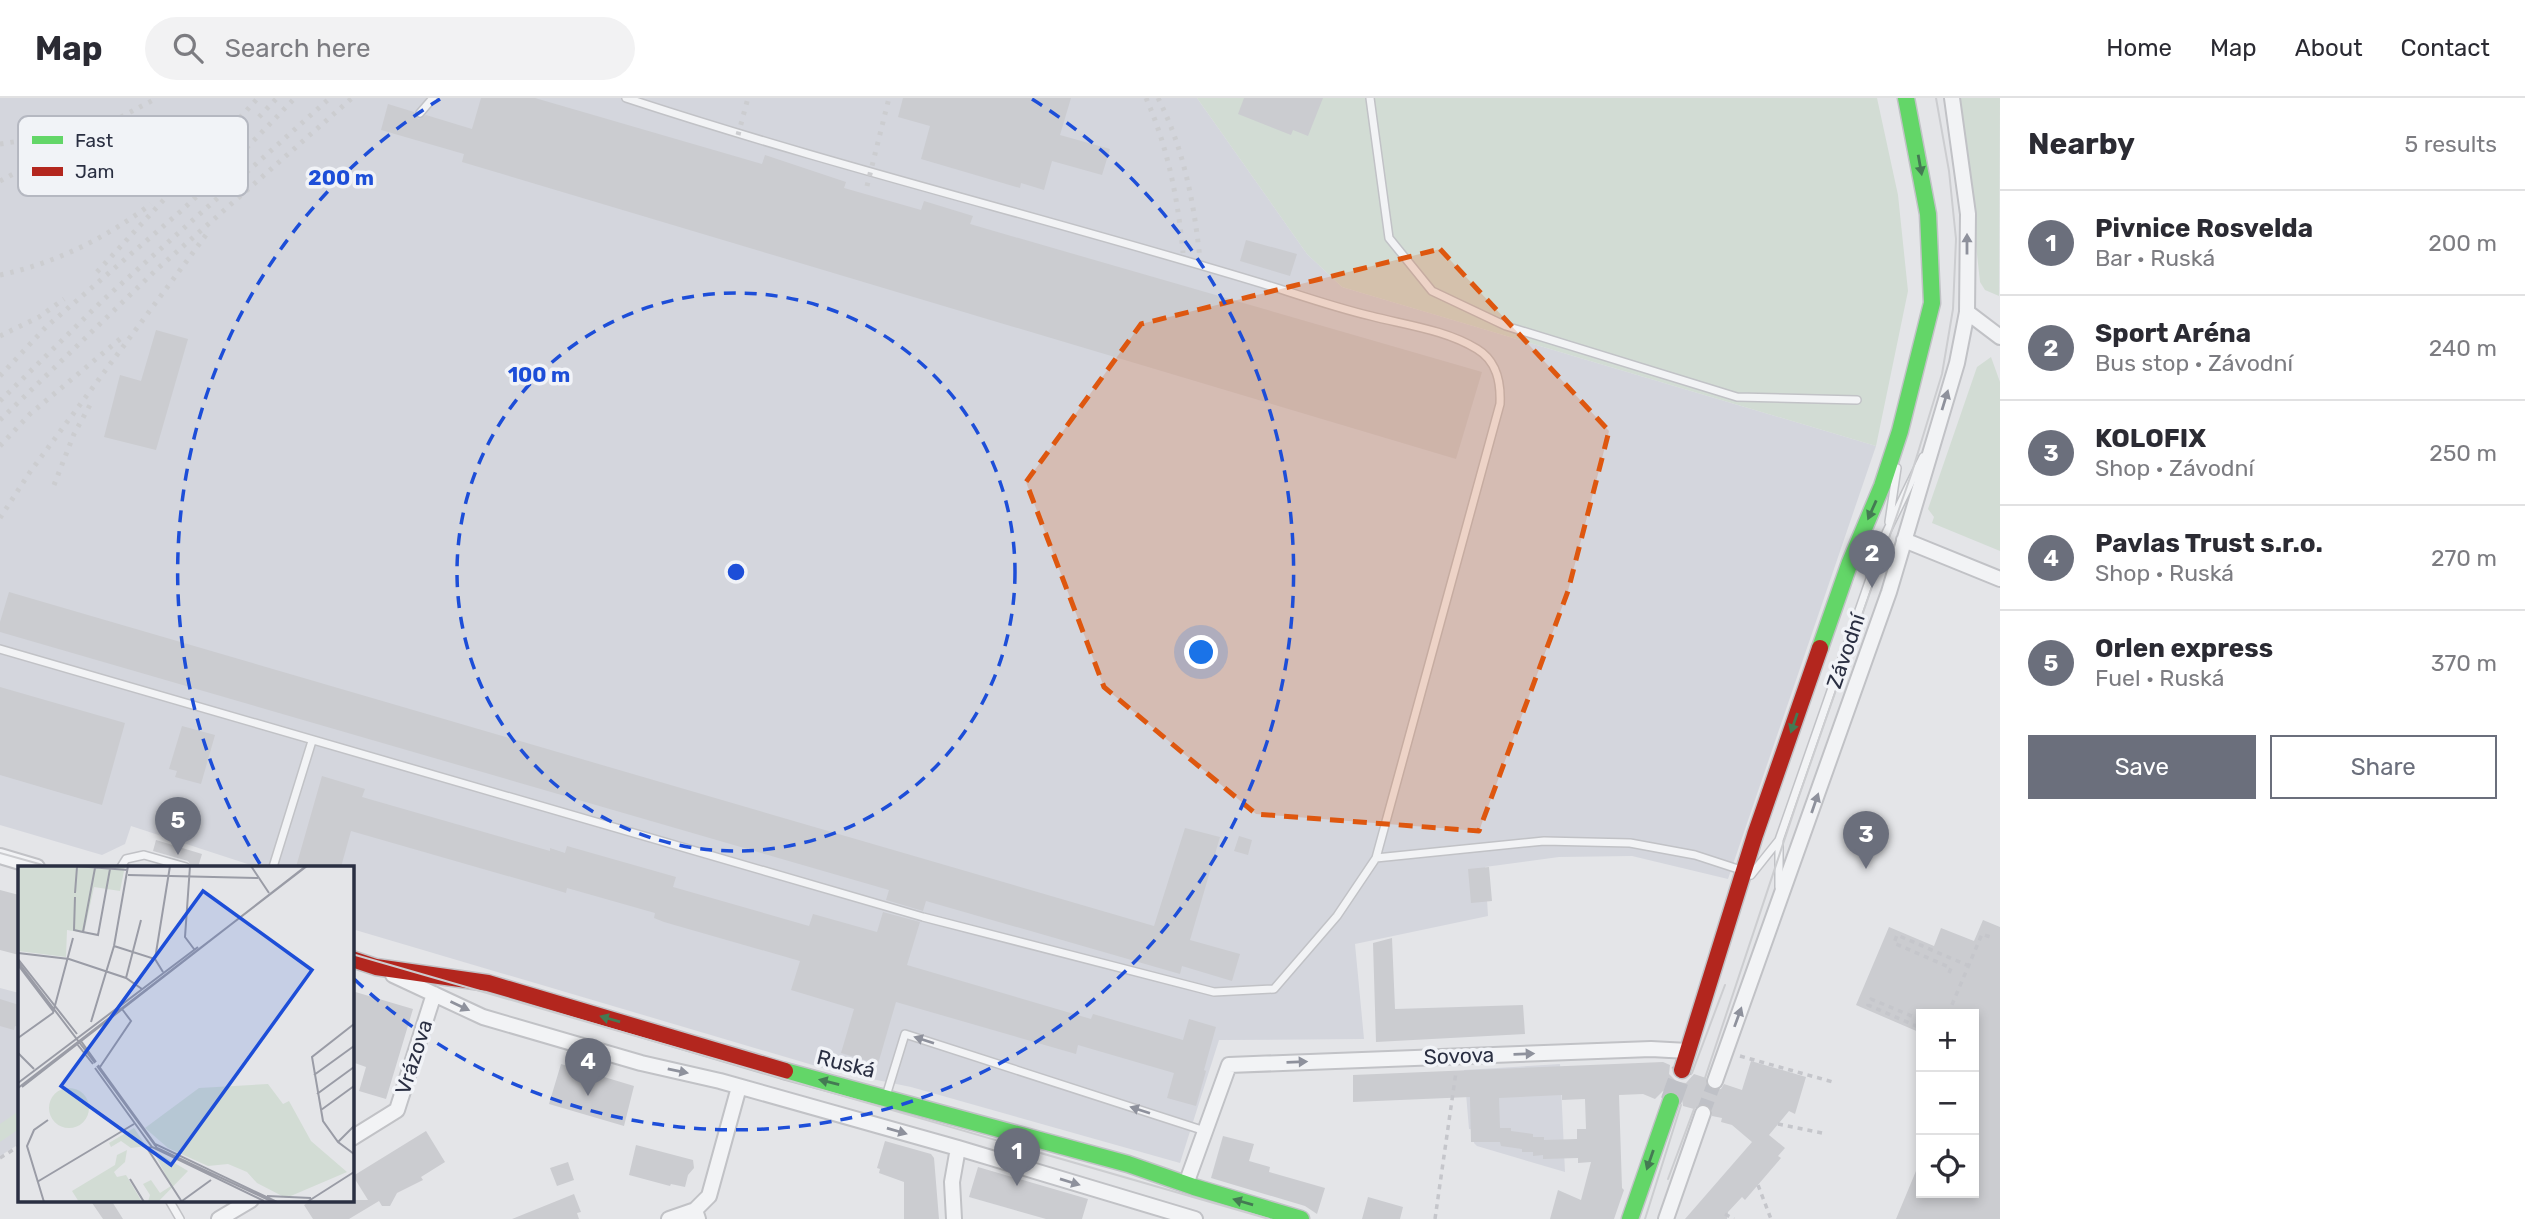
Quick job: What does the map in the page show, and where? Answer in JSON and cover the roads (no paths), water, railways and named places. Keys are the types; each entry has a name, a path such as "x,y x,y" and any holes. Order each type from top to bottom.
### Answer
{"street":[{"name":"Závodní","path":"1682,1070 1744,871 1853,555 1882,486 1906,412 1932,303 1928,214 1906,98"},
{"name":"Závodní","path":"1715,1081 1889,592 1956,363 1967,312 1968,214 1952,98"},
{"path":"1967,312 2000,337"},
{"path":"1904,540 2000,579"},
{"path":"0,856 34,866"},
{"name":"Ruská","path":"354,960 376,967 483,1017 641,1063 739,1087 958,1148 1195,1219"},
{"name":"Ruská","path":"376,967 488,983 793,1073 886,1096 1128,1164 1301,1219"},
{"name":"Vrázova","path":"354,1137 397,1110 435,994"},
{"name":"Sovova","path":"1205,1130 1229,1065 1651,1049 1688,1051"},
{"path":"669,1219 696,1214 709,1196 739,1087"},
{"path":"1630,1219 1671,1101"},
{"path":"1665,1219 1703,1113"},
{"path":"1186,1184 1205,1130"},
{"path":"954,1219 951,1182 958,1148"},
{"path":"219,1219 248,1202"}],"lane":[{"path":"420,113 433,98"},
{"path":"0,649 923,917 1213,992 1274,989 1337,916 1376,858 1500,404 1500,382 1489,357 1442,334 1356,313 1137,245 751,138 626,98"},
{"path":"1370,98 1389,238 1432,291 1506,326 1737,397 1857,400"},
{"path":"1886,533 1906,412"},
{"path":"1779,904 1779,840 1886,533 1937,428"},
{"path":"273,866 312,741"},
{"path":"1739,890 1779,840"},
{"path":"1376,858 1544,841 1630,843 1695,855 1744,871"},
{"path":"122,866 126,859 144,855 182,866"},
{"path":"886,1096 905,1034 1205,1130"},
{"path":"170,1202 180,1219"}],"tunnel":[{"path":"1671,1101 1682,1070"},
{"path":"1703,1113 1715,1081"}],"tram line":[{"path":"1705,1078 1798,799 1912,472 1942,374 1953,309 1956,239 1949,171 1936,98"},
{"path":"0,853 46,866"},
{"path":"354,955 1269,1219"},
{"path":"1692,1073 1725,985"},
{"path":"1645,1219 1681,1105"},
{"path":"1668,1179 1694,1109"}],"railway":[{"path":"123,116 157,98"},
{"path":"241,116 258,98"},
{"path":"259,117 277,98"},
{"path":"248,146 295,98"},
{"path":"248,171 330,98"},
{"path":"248,189 352,98"},
{"path":"738,135 748,98"},
{"path":"867,186 889,98"},
{"path":"1146,98 1171,174 1183,253"},
{"path":"1158,98 1181,157 1195,217 1200,259"},
{"path":"0,144 18,141"},
{"path":"0,181 18,171"},
{"path":"97,272 167,196"},
{"path":"0,376 46,327 197,196"},
{"path":"0,401 102,301 220,196"},
{"path":"0,420 156,270 240,196"},
{"path":"0,275 41,264 80,248 151,204"},
{"path":"0,518 30,472 206,235"},
{"path":"0,336 39,317 64,299"},
{"path":"0,446 30,414 120,339"},
{"path":"54,485 74,434 90,405"}],"place":[{"name":"Sport Aréna","path":"1872,588"},
{"name":"Orlen express","path":"178,855"},
{"name":"KOLOFIX","path":"1866,869"},
{"name":"Pavlas Trust s.r.o.","path":"588,1096"},
{"name":"Pivnice Rosvelda","path":"1017,1186"}]}
